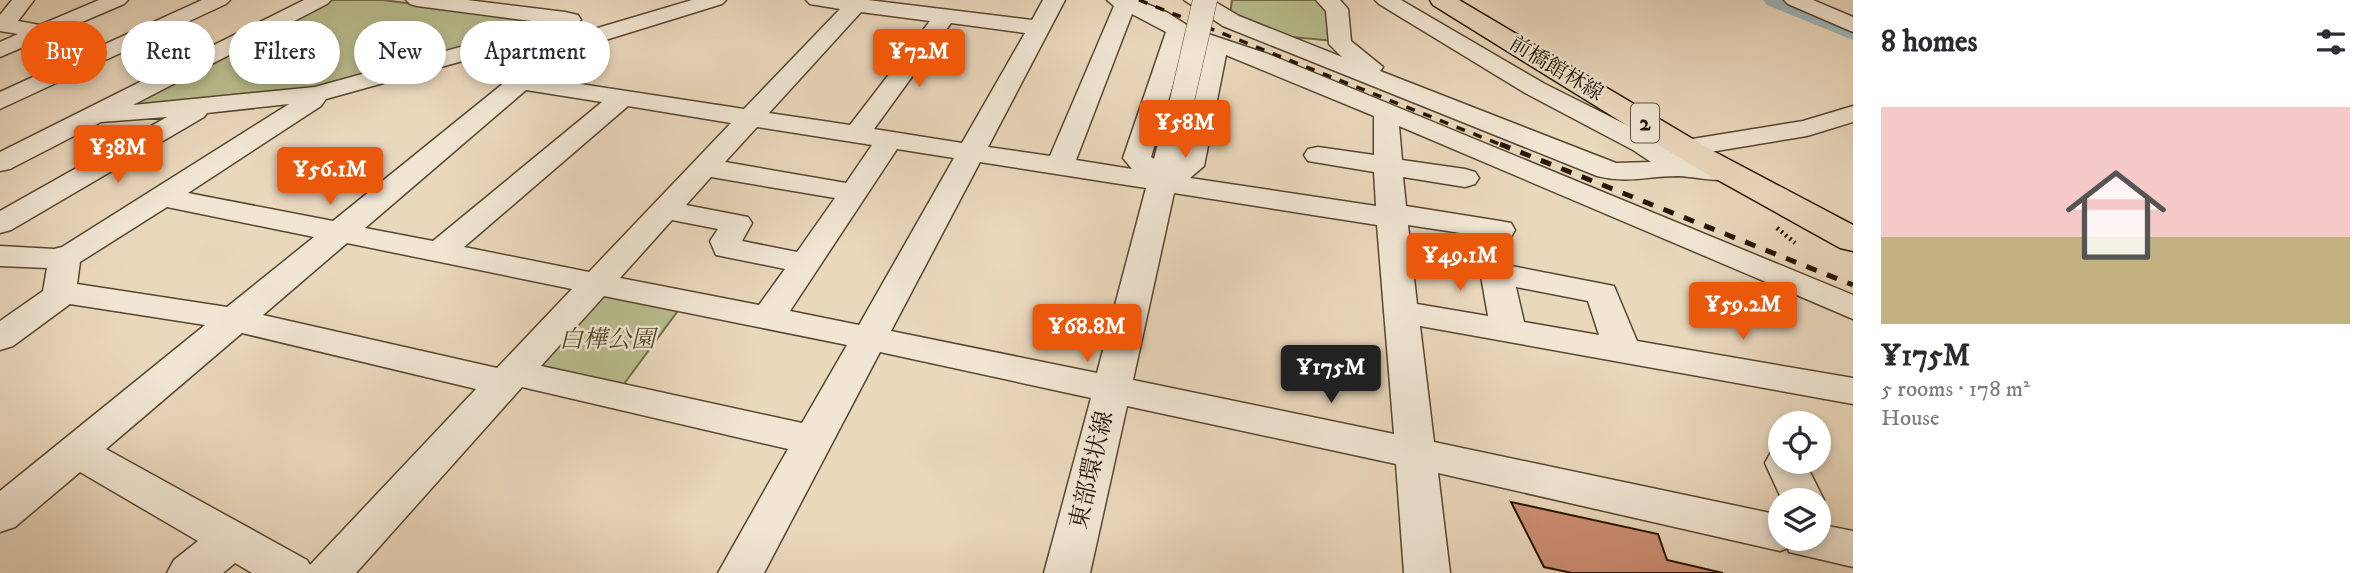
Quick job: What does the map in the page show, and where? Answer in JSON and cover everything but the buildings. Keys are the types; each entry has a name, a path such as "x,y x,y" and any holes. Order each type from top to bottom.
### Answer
{"main road":[{"name":"前橋館林線","path":"1442,0 1682,158 1728,172 1853,240"}],"street":[{"path":"21,29 3,26 23,0"},
{"path":"82,0 113,2"},
{"path":"0,101 219,0"},
{"path":"0,163 320,0"},
{"path":"417,0 608,25 615,29"},
{"path":"610,31 715,0"},
{"path":"817,0 1040,28"},
{"path":"741,573 1054,0"},
{"path":"1195,0 1220,5 1231,21 1607,170 1628,174 1853,114"},
{"path":"1327,0 1337,9 1340,44 1379,74 1375,78"},
{"path":"1385,0 1536,89 1643,144 1682,158"},
{"path":"1795,0 1853,25"},
{"path":"67,21 113,2"},
{"path":"1060,166 1124,3 1178,30 1260,59 1853,308"},
{"path":"328,573 510,378 594,283 666,210 856,5"},
{"name":"東部環状線","path":"1068,573 1110,390 1181,105 1220,5"},
{"path":"858,134 945,16"},
{"path":"97,114 113,115 316,94 559,27 570,20"},
{"path":"1161,182 1137,159 1178,30"},
{"path":"0,50 21,41"},
{"path":"1161,182 1190,166 1217,45"},
{"path":"0,515 519,84"},
{"path":"534,84 1161,182 1500,230"},
{"path":"0,256 64,258 312,102 316,94"},
{"path":"440,251 622,98"},
{"path":"0,224 193,114 201,106"},
{"path":"1390,114 1385,118 1385,122 1391,215 1427,573"},
{"path":"768,318 890,139"},
{"path":"1318,155 1465,178"},
{"path":"705,167 854,193"},
{"path":"163,197 868,338 1768,530"},
{"path":"666,210 737,223 726,241 727,247 807,264"},
{"path":"64,258 59,290 63,292 234,319 812,440"},
{"path":"1508,330 1497,276 1501,274 1602,293 1622,350"},
{"path":"0,338 63,292"},
{"path":"1402,312 1853,391"},
{"path":"73,455 89,458 291,573"},
{"path":"190,573 233,540"}],"green space":[{"path":"327,0 383,0 543,21 460,21 460,49 446,53 446,21 354,21 354,80 324,89 121,111 171,84 215,84 215,60 229,53 229,84 340,84 340,21 288,21"},
{"path":"1232,0 1321,0 1330,7 1334,41 1281,36 1230,14"},
{"name":"白樺公園","path":"604,293 680,308 621,388 534,370"}],"waterway":[{"path":"1776,0 1853,32"}],"railway":[{"path":"1139,0 1504,146"},
{"path":"1500,144 1853,285"}]}
